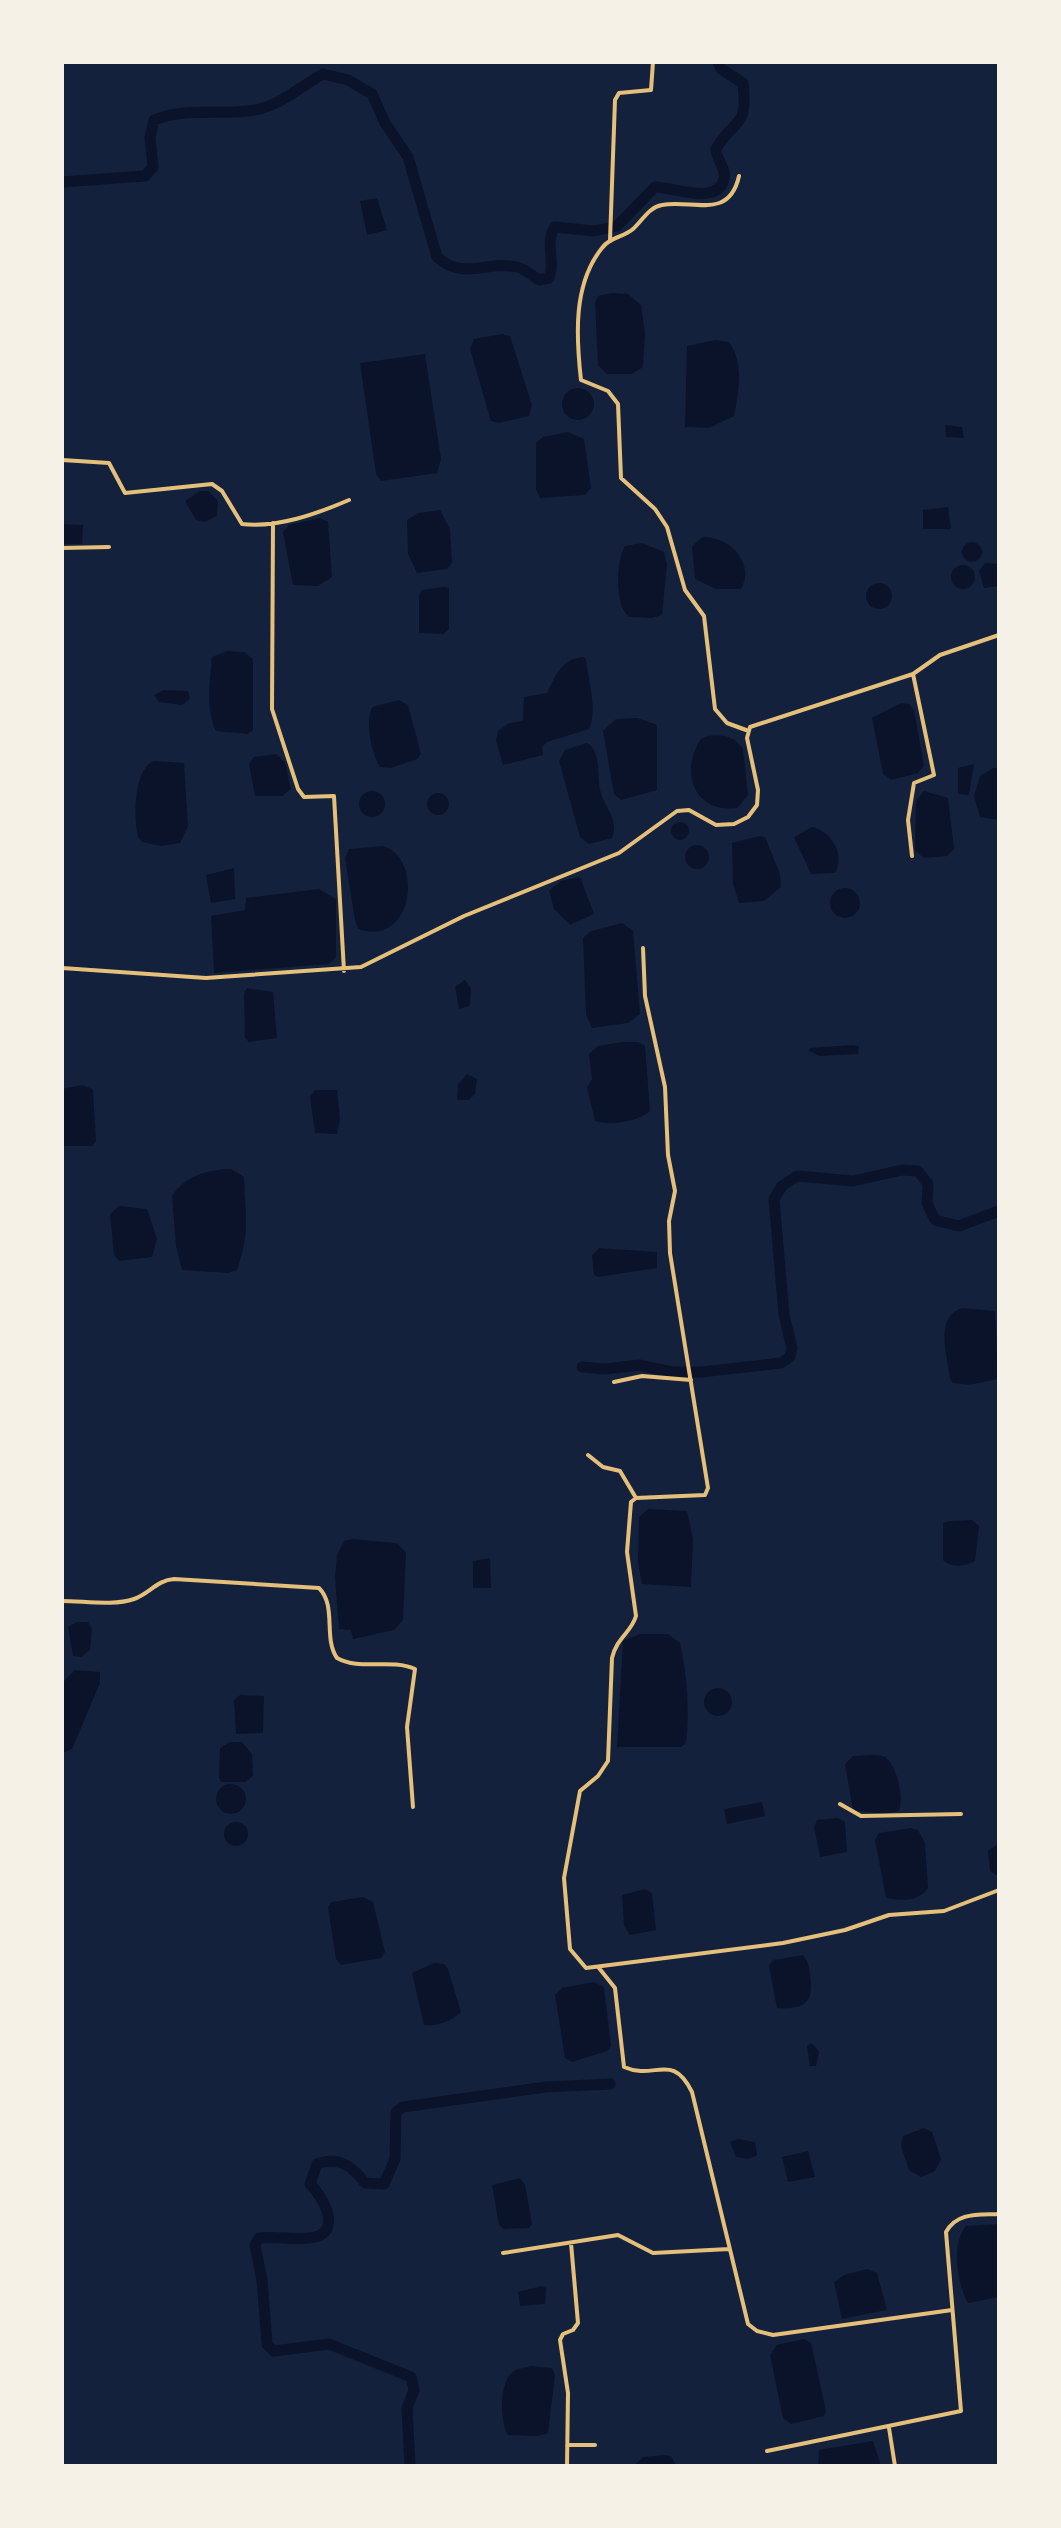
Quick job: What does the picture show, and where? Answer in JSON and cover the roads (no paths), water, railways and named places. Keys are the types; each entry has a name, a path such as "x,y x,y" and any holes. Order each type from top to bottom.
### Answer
{"street":[{"path":"610,240 615,100 619,93 651,90 653,62"},
{"path":"739,176 732,195 717,204 662,205 649,211 630,232 602,247 582,286 579,319 581,380 608,391 618,404 621,478 655,509 667,527 685,590 704,616 717,714 727,723 746,730 760,722 913,674 940,655 999,635"},
{"path":"62,460 109,463 125,493 212,484 222,491 242,524 273,523 314,514 349,500"},
{"path":"273,523 272,709 298,789 304,797 334,796 344,971"},
{"path":"62,548 109,547"},
{"path":"912,856 908,820 914,783 934,775 913,674"},
{"path":"62,968 206,978 344,971 383,958 464,916 619,853 677,811 689,810 716,825 734,824 748,817 757,805 758,790 746,730"},
{"path":"643,948 645,996 665,1087 668,1155 675,1191 669,1221 678,1321 689,1363 708,1488 705,1495 636,1498 631,1502 627,1552 636,1616 634,1625 615,1643 608,1761 598,1776 580,1791 564,1878 570,1949 586,1968 599,1968 674,1954 783,1943 845,1930 889,1915 944,1911 999,1890"},
{"path":"614,1382 642,1376 691,1379"},
{"path":"588,1455 603,1467 620,1471 636,1498"},
{"path":"62,1601 127,1601 164,1580 174,1579 319,1588 326,1600 332,1645 337,1658 355,1663 402,1664 415,1669 407,1727 413,1807"},
{"path":"840,1804 861,1816 961,1814"},
{"path":"599,1968 617,1995 618,2035 624,2067 635,2072 675,2069 684,2076 692,2092 745,2318 757,2331 773,2335 952,2310"},
{"path":"767,2451 961,2411 946,2232 952,2221 960,2218 999,2214"},
{"path":"503,2253 618,2235 653,2253 729,2249"},
{"path":"567,2466 568,2393 560,2340 578,2323 571,2243"},
{"path":"889,2428 895,2466"},
{"path":"567,2445 595,2445"}],"water":[{"path":"377,198 387,230 367,235 360,201"},
{"path":"628,294 641,305 645,333 643,367 632,374 607,374 598,365 595,302 598,296"},
{"path":"502,334 510,336 532,405 529,416 499,423 491,421 470,349 474,339"},
{"path":"715,340 729,342 737,359 739,387 734,416 709,428 685,427 687,346"},
{"path":"425,354 441,459 437,473 381,481 376,474 360,363"},
{"path":"578,388 589,393 594,404 589,415 578,420 567,415 562,404 567,393"},
{"path":"945,425 962,427 964,438 946,437"},
{"path":"568,432 584,439 591,488 585,495 540,498 536,490 536,443 543,437"},
{"path":"200,491 208,491 218,501 217,516 205,522 196,520 185,501"},
{"path":"948,507 951,529 923,529 923,510"},
{"path":"440,510 450,529 452,563 447,569 417,573 408,554 407,520 419,513"},
{"path":"320,518 328,522 332,577 318,586 293,585 283,532 289,525"},
{"path":"62,524 83,525 82,544 62,544"},
{"path":"703,537 722,541 737,553 745,570 741,589 716,589 695,579 692,546"},
{"path":"972,542 979,545 982,552 979,559 972,562 965,559 962,552 965,545"},
{"path":"642,543 664,552 667,564 662,615 652,618 629,617 619,593 618,572 625,546"},
{"path":"985,563 999,564 999,586 984,588 979,571"},
{"path":"963,565 974,572 975,577 968,588 963,589 952,582 951,577 958,566"},
{"path":"879,583 888,587 892,596 888,605 879,609 870,605 866,596 870,587"},
{"path":"449,588 449,629 443,634 419,633 419,595 422,590"},
{"path":"227,651 244,652 253,659 253,730 248,734 216,731 210,713 212,657"},
{"path":"583,657 586,659 593,704 589,729 547,742 542,747 543,755 503,765 496,740 498,731 509,723 523,721 524,697 547,693 564,665"},
{"path":"164,690 188,691 190,699 182,705 159,702 154,695"},
{"path":"399,700 408,705 421,754 417,759 391,768 380,767 370,737 370,713 372,707"},
{"path":"901,703 909,704 914,710 924,766 918,773 891,780 883,774 872,718"},
{"path":"637,718 657,725 657,790 621,800 614,794 603,731 616,719"},
{"path":"708,736 728,737 743,749 748,795 737,808 710,804 695,788 691,776 694,751 701,739"},
{"path":"587,743 597,758 600,790 614,826 612,838 589,844 580,837 559,761 565,750"},
{"path":"276,754 285,762 291,789 282,796 255,796 249,764 254,757"},
{"path":"154,761 184,763 188,826 180,843 160,846 142,842 138,837 136,806 139,783 147,765"},
{"path":"974,764 969,795 958,794 958,768"},
{"path":"999,768 999,820 980,817 974,796 980,776"},
{"path":"372,791 381,795 385,804 381,813 372,817 363,813 359,804 363,795"},
{"path":"924,791 948,798 954,849 947,856 924,858 915,851 916,801"},
{"path":"438,793 446,796 449,804 446,812 438,815 430,812 427,804 430,796"},
{"path":"680,822 689,831 680,840 671,831"},
{"path":"812,827 825,833 835,845 839,859 835,873 811,874 794,837"},
{"path":"765,837 780,874 781,887 764,901 739,903 733,884 732,843"},
{"path":"697,845 705,849 709,857 705,865 697,869 689,865 685,857 689,849"},
{"path":"383,846 396,854 404,867 408,883 407,899 401,914 391,926 377,931 358,929 345,858 349,849"},
{"path":"234,868 235,899 211,903 206,875"},
{"path":"580,877 594,914 570,925 554,909 549,891 561,881"},
{"path":"845,888 851,889 859,897 859,909 851,917 845,918 839,917 831,909 830,903 831,897 839,889"},
{"path":"319,889 336,899 336,957 329,964 214,973 211,916 245,910 246,898"},
{"path":"622,923 633,931 640,1014 628,1023 592,1028 586,1015 583,938 591,931"},
{"path":"465,980 471,989 470,1006 459,1009 455,987"},
{"path":"247,988 273,992 277,1038 249,1042 245,1038 244,994"},
{"path":"638,1042 645,1046 650,1111 624,1122 595,1121 587,1088 592,1079 589,1054 598,1046"},
{"path":"859,1046 858,1054 820,1056 809,1051 810,1048"},
{"path":"467,1074 477,1079 475,1094 469,1100 457,1100 458,1084"},
{"path":"82,1085 93,1089 96,1141 92,1146 62,1146 62,1089"},
{"path":"315,1090 337,1090 340,1120 337,1134 315,1133 310,1097"},
{"path":"231,1169 244,1177 246,1233 237,1270 228,1273 182,1270 176,1246 172,1196 183,1183 198,1175"},
{"path":"119,1206 147,1209 157,1239 152,1257 119,1261 114,1255 110,1214"},
{"path":"599,1248 657,1252 657,1268 598,1277 594,1275 592,1255"},
{"path":"963,1308 995,1311 998,1379 969,1385 953,1383 950,1378 945,1327 954,1312"},
{"path":"648,1509 687,1511 693,1539 691,1587 642,1584 638,1563 639,1517"},
{"path":"972,1520 979,1526 975,1561 958,1566 943,1560 943,1523"},
{"path":"344,1541 396,1543 406,1552 403,1620 394,1630 353,1639 351,1630 339,1629 335,1578 337,1555"},
{"path":"490,1558 491,1588 473,1588 473,1561"},
{"path":"77,1622 88,1622 92,1630 90,1650 81,1657 73,1656 68,1627"},
{"path":"640,1634 668,1634 680,1643 688,1705 686,1743 681,1747 617,1747 623,1641"},
{"path":"75,1670 100,1672 100,1683 72,1749 62,1753 62,1683"},
{"path":"718,1688 728,1692 732,1702 728,1712 718,1716 708,1712 704,1702 708,1692"},
{"path":"240,1695 264,1696 263,1733 236,1734 234,1700"},
{"path":"230,1742 242,1742 252,1754 253,1776 245,1782 221,1782 219,1778 220,1748"},
{"path":"878,1755 889,1761 898,1782 901,1798 899,1811 884,1814 853,1810 845,1764 853,1756"},
{"path":"231,1784 242,1788 246,1799 242,1810 231,1814 220,1810 216,1799 220,1788"},
{"path":"762,1802 765,1816 727,1824 724,1809"},
{"path":"838,1818 845,1822 847,1852 820,1857 814,1827 817,1820"},
{"path":"236,1822 244,1826 248,1834 244,1842 236,1846 228,1842 224,1834 228,1826"},
{"path":"911,1828 918,1830 925,1843 928,1888 919,1896 909,1899 886,1898 875,1840 879,1833"},
{"path":"999,1843 999,1874 996,1875 990,1871 988,1851"},
{"path":"645,1889 652,1893 656,1930 630,1935 624,1926 622,1895"},
{"path":"363,1897 373,1902 385,1952 381,1958 341,1965 336,1959 328,1907 332,1902"},
{"path":"803,1955 810,1971 809,1998 801,2006 777,2008 769,1966 773,1960"},
{"path":"434,1963 444,1964 448,1969 461,2012 444,2023 424,2025 412,1973"},
{"path":"594,1982 604,1987 611,2046 607,2051 572,2062 565,2058 555,1995 562,1988"},
{"path":"812,2043 819,2052 816,2066 810,2066 807,2046"},
{"path":"924,2128 932,2132 941,2159 935,2171 921,2177 909,2170 901,2146 903,2136"},
{"path":"738,2139 755,2142 757,2155 749,2159 736,2157 730,2142"},
{"path":"808,2151 815,2177 788,2182 782,2157"},
{"path":"520,2178 525,2185 532,2224 529,2228 503,2229 499,2225 492,2185"},
{"path":"999,2224 999,2297 968,2303 957,2264 961,2234 966,2226"},
{"path":"867,2269 877,2273 887,2310 842,2319 834,2282 844,2275"},
{"path":"542,2286 546,2288 545,2304 520,2306 518,2292"},
{"path":"804,2339 811,2343 826,2411 824,2416 791,2424 783,2418 770,2355 777,2345"},
{"path":"531,2366 552,2368 555,2375 548,2433 538,2436 508,2435 502,2415 505,2383 513,2372"},
{"path":"873,2441 881,2466 818,2466 819,2450"},
{"path":"671,2456 676,2466 634,2466 643,2457"}],"waterway":[{"path":"62,182 145,176 153,167 150,138 154,120 179,114 242,112 264,108 323,74 348,80 372,94 385,123 408,157 437,257 456,268 517,267 539,280 549,278 551,272 550,239 555,227 594,231 617,226 655,187 694,193 713,192 720,187 725,175 716,149 742,116 744,98 743,83 721,69 718,62"},
{"path":"582,1367 605,1369 639,1365 672,1372 701,1372 781,1363 790,1357 792,1348 784,1315 774,1199 782,1186 797,1176 853,1181 902,1170 918,1171 928,1184 927,1203 935,1220 959,1226 999,1211"},
{"path":"410,2466 407,2408 414,2390 411,2377 329,2344 274,2351 267,2344 262,2280 255,2245 259,2238 310,2238 326,2230 329,2223 325,2206 310,2184 317,2164 338,2162 350,2167 365,2183 384,2184 395,2159 396,2112 403,2107 546,2087 610,2084"}]}
